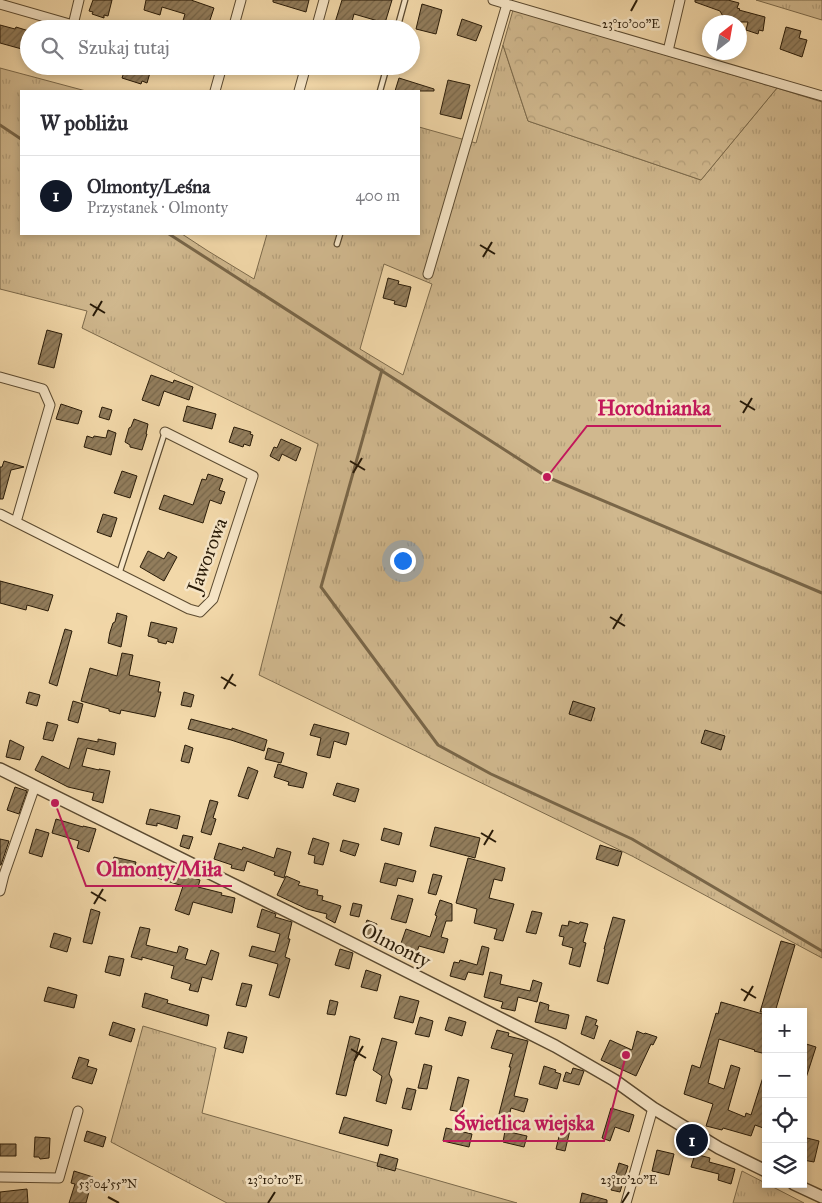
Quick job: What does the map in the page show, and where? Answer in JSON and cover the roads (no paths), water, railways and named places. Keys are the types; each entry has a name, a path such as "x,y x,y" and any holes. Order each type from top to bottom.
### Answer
{"street":[{"path":"74,20 79,0"},
{"path":"235,20 241,0"},
{"path":"318,20 324,0"},
{"path":"668,51 680,0"},
{"path":"428,274 499,1 822,96"},
{"path":"0,4 56,20"},
{"path":"215,90 218,75"},
{"path":"299,90 303,75"},
{"path":"0,377 43,389 50,405 16,522"},
{"name":"Jaworowa","path":"0,514 189,609 200,612 213,599 253,476 165,432"},
{"name":"Olmonty","path":"0,769 555,1046 614,1080 654,1108 719,1148 762,1169"},
{"path":"0,891 35,786"},
{"path":"626,1203 654,1108"},
{"path":"0,1176 59,1178 78,1111"},
{"path":"803,1188 822,1197"}],"lane":[{"path":"399,20 405,0"},
{"path":"380,90 384,75"},
{"path":"337,244 340,235"},
{"path":"118,574 165,432"}],"waterway":[{"path":"0,125 20,138"},
{"path":"171,235 547,477 822,593"},
{"path":"382,370 321,587 438,745 491,774 632,839 822,951"}],"place":[{"name":"Horodnianka","path":"547,477"},
{"name":"Olmonty/Miła","path":"55,803"},
{"name":"Świetlica wiejska","path":"626,1055"},
{"name":"Olmonty/Leśna","path":"692,1140"}]}
